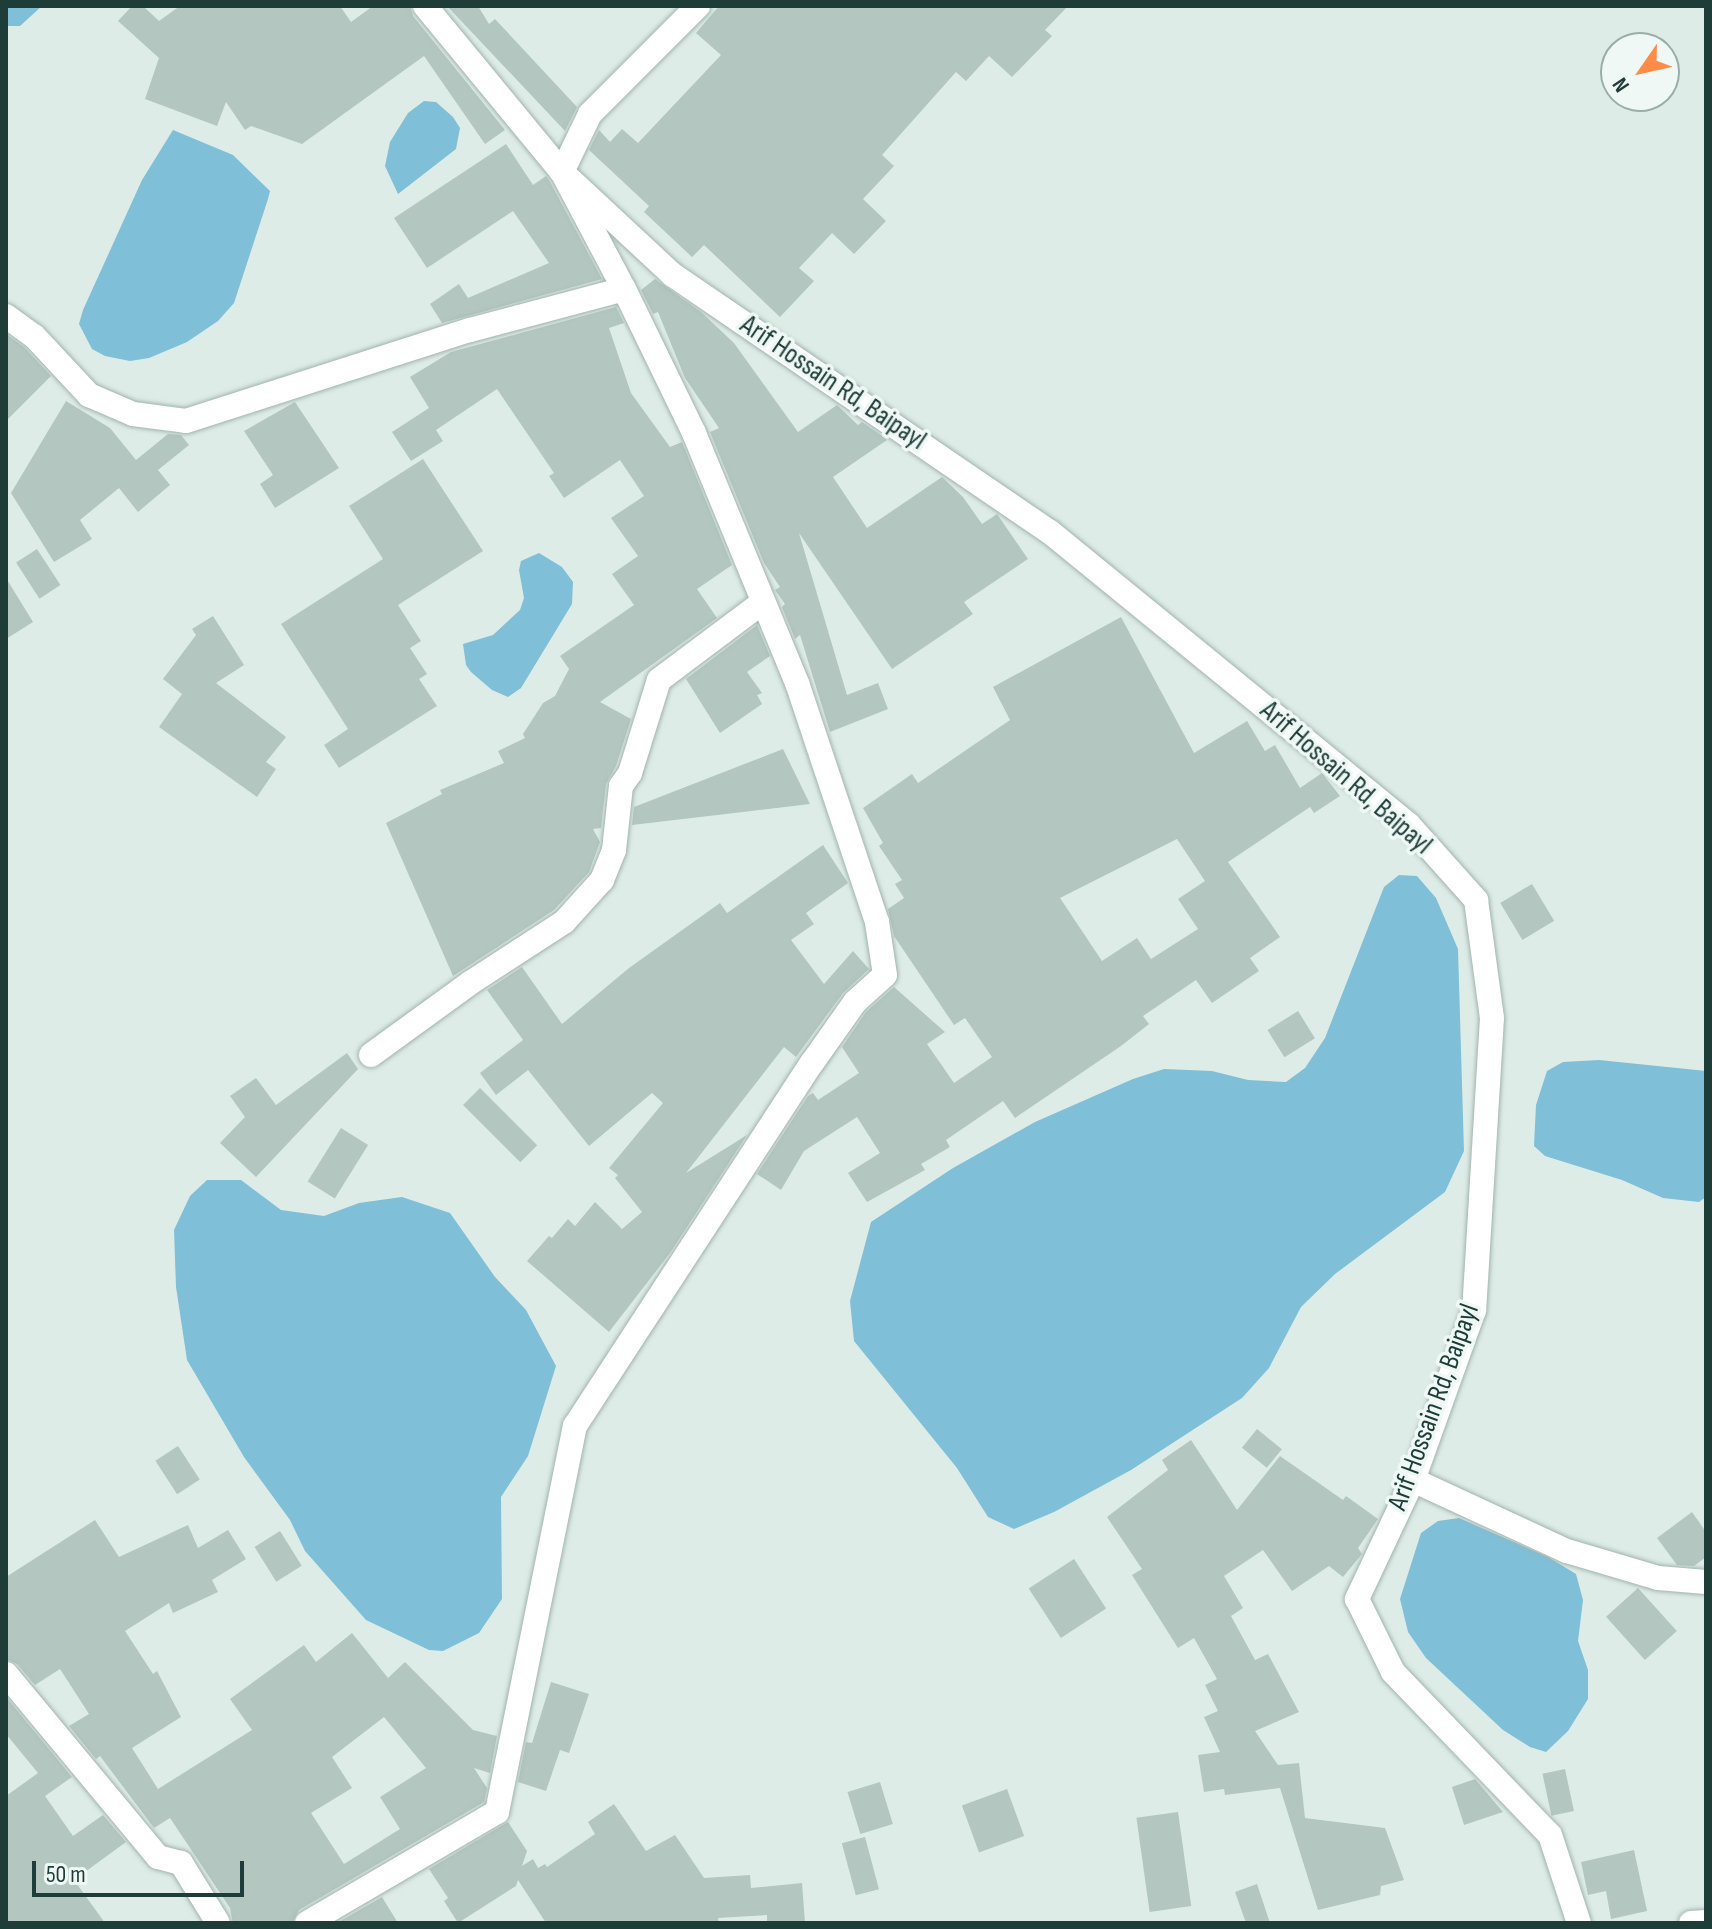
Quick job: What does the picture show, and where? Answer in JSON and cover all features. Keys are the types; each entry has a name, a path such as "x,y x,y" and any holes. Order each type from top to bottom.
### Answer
{"street":[{"name":"Arif Hossain Rd, Baipayl","path":"425,6 562,172 673,275 1050,532 1409,825 1476,900 1492,1018 1474,1310 1413,1480 1357,1599 1393,1672 1550,1835 1579,1923"},
{"path":"307,1923 497,1812 575,1426 812,1063 855,1002 885,975 877,922 797,683 694,433 624,289 562,172 590,114 698,6"},
{"path":"6,316 34,336 89,395 133,414 186,421 470,330 624,289"},
{"path":"371,1055 470,983 564,922 602,880 614,850 621,786 630,773 659,680 763,602"},
{"path":"1413,1480 1567,1551 1658,1578 1706,1582"},
{"path":"6,1674 158,1857 181,1863 218,1923"},
{"path":"1691,1923 1706,1922"}],"water":[{"path":"6,6 42,6 20,26 6,26"},
{"path":"424,101 436,102 453,117 460,128 456,149 398,194 385,166 390,142 408,113"},
{"path":"173,130 233,155 270,191 268,199 234,303 218,321 187,342 149,358 130,361 105,356 92,349 79,324 83,310 142,180"},
{"path":"539,553 562,567 573,582 572,604 521,688 508,697 492,690 471,672 466,665 463,644 493,635 520,610 524,598 519,570 521,561"},
{"path":"1399,875 1417,876 1436,898 1458,949 1464,1151 1445,1192 1335,1274 1301,1307 1269,1368 1242,1398 1131,1470 1054,1512 1014,1529 988,1517 957,1468 854,1341 850,1301 871,1222 953,1168 1035,1122 1133,1079 1164,1069 1212,1071 1248,1080 1286,1082 1305,1068 1325,1038 1384,887"},
{"path":"1599,1060 1706,1071 1706,1197 1699,1202 1663,1198 1622,1180 1545,1156 1534,1146 1536,1105 1547,1071 1563,1062"},
{"path":"207,1180 241,1180 281,1210 324,1216 359,1203 402,1197 450,1213 495,1277 526,1310 556,1366 528,1456 501,1497 502,1599 479,1633 443,1651 429,1650 366,1620 305,1551 290,1520 244,1457 187,1360 176,1287 174,1230 190,1196"},
{"path":"1459,1518 1548,1557 1576,1574 1583,1600 1578,1641 1588,1670 1588,1699 1568,1731 1546,1752 1530,1747 1503,1730 1426,1658 1408,1632 1400,1599 1421,1533 1438,1521"}],"building":[{"path":"132,6 143,6 159,21 180,6 340,6 351,22 373,6 410,6 413,16 505,130 485,144 424,56 302,144 251,126 245,130 226,102 217,126 145,99 159,58 118,21"},
{"path":"447,6 478,6 489,24 495,19 577,107 565,131"},
{"path":"719,6 1068,6 1045,30 1052,36 1012,77 989,56 966,81 956,72 882,155 894,166 863,199 886,221 854,254 832,233 799,268 814,281 780,317 704,245 692,257 644,212 649,206 589,150 599,130 610,142 622,129 638,143 721,55 696,33"},
{"path":"506,144 533,185 546,176 549,180 602,279 442,323 430,304 459,284 468,298 549,263 513,211 427,268 394,218"},
{"path":"655,279 701,312 734,343 798,432 837,405 858,425 862,422 887,440 833,477 867,528 942,477 963,497 982,524 997,514 1028,559 964,602 973,614 892,669 799,533 847,695 878,683 888,709 830,732 800,635 795,639 782,607 785,604 775,590 780,587 764,563 710,432 719,428 685,378 658,312 653,314 641,290"},
{"path":"616,307 624,323 609,328 631,393 670,447 682,442 732,565 697,589 717,618 600,702 631,719 616,766 606,784 601,828 593,829 600,842 589,872 554,910 453,976 386,823 442,794 440,790 504,763 498,751 525,738 523,734 543,703 555,696 569,669 560,656 634,605 612,574 638,556 611,518 644,496 620,460 564,498 549,476 554,473 497,389 436,430 443,441 411,461 392,432 429,408 410,377 451,352"},
{"path":"6,334 24,347 51,376 6,421"},
{"path":"66,401 110,428 136,460 168,434 181,435 189,445 158,470 170,485 138,512 119,488 80,520 92,539 54,562 11,493"},
{"path":"295,402 339,468 275,508 260,484 273,475 244,431"},
{"path":"423,459 483,551 398,605 421,641 410,648 427,674 419,679 437,706 339,768 324,745 348,729 281,624 383,559 349,506"},
{"path":"37,549 60,585 39,599 16,563"},
{"path":"6,578 33,622 6,639"},
{"path":"213,616 244,665 216,683 286,737 266,762 276,769 257,797 159,727 182,694 163,679 196,635 192,629"},
{"path":"1121,617 1194,753 1247,721 1265,751 1275,745 1300,788 1322,773 1340,796 1314,813 1310,807 1228,862 1280,937 1250,958 1259,971 1212,1003 1196,980 1143,1016 1149,1024 1121,1046 1015,1118 1003,1101 946,1140 950,1147 921,1164 925,1170 867,1202 848,1173 880,1153 857,1117 804,1151 781,1190 757,1174 808,1096 813,1093 818,1100 859,1073 842,1047 866,1012 894,987 945,1032 927,1044 954,1083 992,1057 965,1018 954,1025 894,936 888,909 904,898 895,884 902,880 879,846 883,843 863,808 912,774 918,783 1010,720 993,687","holes":["1177,839 1205,881 1178,899 1198,929 1151,959 1137,938 1102,961 1060,898"]},
{"path":"757,625 770,656 747,672 762,693 757,695 762,704 720,733 686,679"},
{"path":"783,749 810,804 632,825 634,807"},
{"path":"823,845 848,883 806,913 814,924 791,940 824,984 853,951 869,969 843,993 796,1057 784,1047 686,1173 747,1135 670,1253 609,1332 527,1261 568,1219 575,1226 595,1202 622,1229 642,1212 615,1178 618,1175 609,1168 663,1103 652,1093 589,1146 528,1070 496,1095 480,1073 523,1040 487,990 522,967 562,1024 629,968 720,903 727,913"},
{"path":"1532,884 1554,921 1522,940 1500,903"},
{"path":"1298,1011 1315,1038 1284,1057 1267,1030"},
{"path":"347,1053 358,1069 256,1177 220,1143 245,1117 230,1096 256,1078 276,1105"},
{"path":"480,1088 537,1145 520,1162 463,1105"},
{"path":"341,1128 368,1145 335,1198 308,1181"},
{"path":"1257,1429 1282,1449 1267,1468 1242,1448"},
{"path":"1191,1440 1237,1510 1280,1456 1343,1500 1346,1496 1378,1519 1358,1548 1362,1554 1343,1577 1329,1566 1292,1591 1263,1550 1224,1576 1243,1608 1231,1616 1255,1660 1268,1654 1299,1712 1255,1731 1278,1765 1299,1763 1305,1818 1385,1828 1404,1880 1381,1886 1380,1895 1318,1910 1280,1788 1225,1795 1224,1789 1204,1792 1198,1755 1220,1752 1204,1717 1218,1711 1205,1685 1217,1679 1194,1638 1178,1648 1132,1575 1142,1569 1107,1517 1168,1470 1162,1460"},
{"path":"178,1446 200,1480 177,1494 155,1461"},
{"path":"1692,1512 1706,1532 1706,1557 1694,1566 1677,1565 1657,1538"},
{"path":"95,1520 119,1557 188,1525 198,1548 228,1530 246,1559 212,1580 218,1592 173,1613 169,1603 125,1631 153,1674 157,1671 181,1717 132,1748 158,1789 252,1730 230,1699 304,1645 316,1662 352,1633 388,1678 405,1662 473,1730 497,1736 490,1773 474,1768 487,1788 484,1802 299,1910 292,1923 233,1923 230,1908 170,1818 154,1828 100,1756 96,1759 69,1726 89,1714 60,1669 35,1685 17,1664 6,1659 6,1577","holes":["384,1717 426,1768 380,1797 400,1829 344,1864 311,1813 352,1788 332,1757"]},
{"path":"280,1531 302,1566 276,1582 255,1547"},
{"path":"1074,1559 1106,1608 1061,1638 1029,1588"},
{"path":"1638,1588 1677,1631 1645,1660 1606,1617"},
{"path":"551,1682 589,1694 569,1753 560,1750 546,1791 518,1782 526,1742 532,1743"},
{"path":"6,1697 72,1777 45,1796 73,1836 103,1815 126,1842 74,1880 105,1923 6,1923 6,1796 38,1773 6,1734"},
{"path":"1565,1769 1574,1811 1551,1816 1543,1774"},
{"path":"1475,1779 1503,1812 1464,1825 1452,1787"},
{"path":"880,1782 893,1824 860,1834 847,1792"},
{"path":"1007,1789 1024,1836 979,1852 962,1805"},
{"path":"614,1804 646,1851 675,1835 704,1878 750,1875 751,1888 802,1883 805,1923 767,1923 767,1915 718,1918 719,1923 546,1923 518,1880 516,1886 458,1923 444,1901 448,1898 429,1869 508,1822 527,1851 522,1866 533,1859 538,1868 545,1864 547,1867 595,1834 588,1822"},
{"path":"1178,1812 1191,1906 1150,1912 1136,1818"},
{"path":"865,1837 879,1889 856,1895 842,1843"},
{"path":"1634,1850 1647,1911 1611,1919 1606,1891 1588,1895 1581,1862"},
{"path":"1257,1884 1270,1923 1246,1923 1235,1892"},
{"path":"382,1897 398,1923 337,1923"}]}
